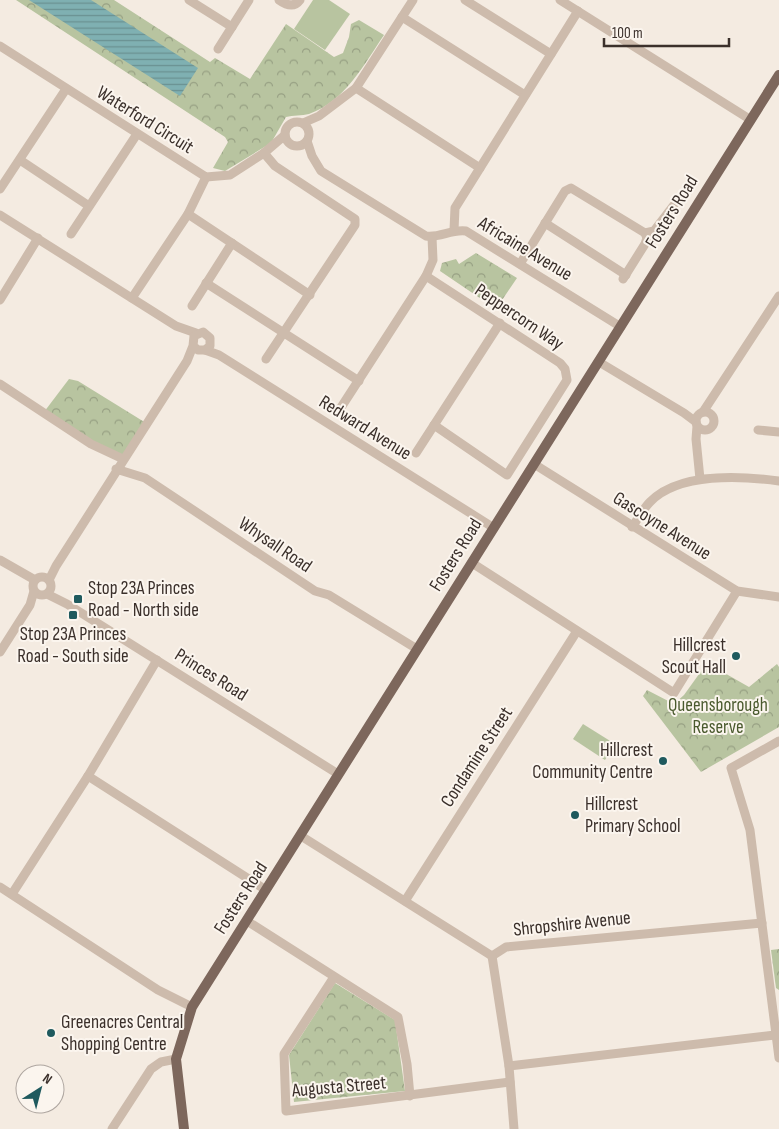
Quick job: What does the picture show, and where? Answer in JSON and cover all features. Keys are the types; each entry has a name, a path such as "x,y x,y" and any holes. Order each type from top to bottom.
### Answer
{"main road":[{"name":"Fosters Road","path":"184,1129 176,1059 191,1011 338,774 779,75"}],"street":[{"path":"190,0 232,27"},
{"path":"218,49 249,0"},
{"path":"278,0 297,3"},
{"path":"340,409 426,276 433,260 432,237 426,236 321,171 312,156 303,123 319,116 356,88 413,0"},
{"path":"465,0 551,54"},
{"path":"560,0 751,120"},
{"path":"454,230 455,208 578,11"},
{"path":"402,17 525,96"},
{"name":"Waterford Circuit","path":"0,46 206,177 230,175 276,144 285,135 290,123 303,123"},
{"path":"356,88 364,96 480,168"},
{"path":"0,189 66,89"},
{"path":"276,144 293,145 308,137 319,116"},
{"path":"71,234 137,134"},
{"path":"285,135 293,145 312,156"},
{"path":"264,153 275,166 355,219 355,224 338,254 266,359"},
{"path":"20,160 89,206"},
{"path":"132,298 188,214 206,177"},
{"path":"520,264 545,223 565,191 571,188 645,234 647,238 625,277 545,223"},
{"path":"645,234 654,231 660,226 674,204"},
{"path":"188,214 310,295"},
{"name":"Redward Avenue","path":"0,215 176,326 197,347 219,355 494,528"},
{"name":"Africaine Avenue","path":"432,237 454,230 466,231 621,327"},
{"path":"0,300 38,238"},
{"path":"192,306 232,243"},
{"name":"Peppercorn Way","path":"426,276 560,363 565,369 567,380 507,475 434,425"},
{"path":"206,283 359,381"},
{"path":"700,479 696,439 701,418 779,296"},
{"path":"416,453 500,323"},
{"name":"Redward Avenue","path":"176,326 196,333 206,333 219,355"},
{"path":"196,333 197,347"},
{"path":"0,652 122,459 187,361 197,347 211,340"},
{"path":"599,362 684,413 714,422 696,439"},
{"path":"0,384 90,444 122,459"},
{"path":"701,418 701,430 707,430"},
{"path":"758,430 779,432"},
{"name":"Gascoyne Avenue","path":"534,464 737,591 779,597"},
{"name":"Whysall Road","path":"116,469 145,478 316,591 328,595 417,649"},
{"path":"632,527 650,501 675,487 700,479 732,476 779,481"},
{"name":"Princes Road","path":"0,560 338,774"},
{"path":"472,563 674,693 737,591"},
{"name":"Condamine Street","path":"405,901 577,630"},
{"path":"12,894 88,776 157,660"},
{"path":"779,741 731,768 750,830 762,923 775,998 775,1035 779,1058"},
{"path":"88,776 266,890"},
{"name":"Shropshire Avenue","path":"301,836 492,956 506,947 762,923"},
{"path":"0,887 191,1011"},
{"path":"247,921 398,1017 407,1064 410,1096"},
{"path":"492,956 509,1066 514,1129"},
{"name":"Augusta Street","path":"334,977 284,1054 286,1111 510,1082"},
{"path":"509,1066 775,1035"},
{"path":"112,1129 151,1069 161,1062 176,1059"}],"green space":[{"path":"16,0 114,0 210,62 215,58 250,79 286,24 334,57 343,53 349,37 351,24 359,20 384,35 361,70 333,101 309,114 286,117 271,143 225,171 213,168 228,142 225,137"},
{"path":"313,0 329,0 350,14 325,50 294,29"},
{"path":"476,253 517,278 496,309 440,271 442,263 456,259 459,264"},
{"path":"69,379 78,381 146,423 123,459 44,412"},
{"name":"Queensborough Reserve","path":"707,663 749,687 777,664 779,667 779,727 701,772 643,696 647,690 674,704 684,695"},
{"path":"583,724 615,744 605,760 573,739"},
{"path":"779,949 779,990 776,988 771,950"},
{"path":"335,983 395,1020 405,1091 294,1102 289,1055"}],"water":[{"path":"29,0 91,0 198,68 180,96"}],"place":[{"name":"Stop 23A Princes Road - North side","path":"78,599"},
{"name":"Stop 23A Princes Road - South side","path":"73,615"},
{"name":"Hillcrest Scout Hall","path":"736,656"},
{"name":"Hillcrest Community Centre","path":"663,761"},
{"name":"Hillcrest Primary School","path":"575,815"},
{"name":"Greenacres Central Shopping Centre","path":"51,1033"}]}
